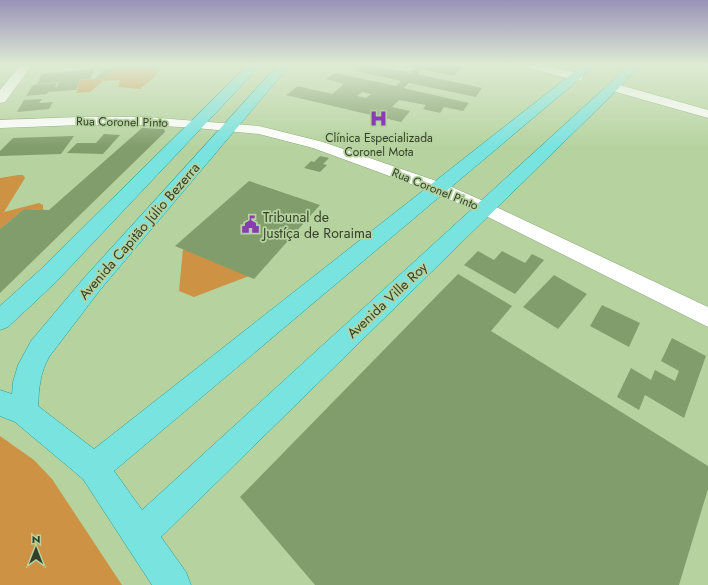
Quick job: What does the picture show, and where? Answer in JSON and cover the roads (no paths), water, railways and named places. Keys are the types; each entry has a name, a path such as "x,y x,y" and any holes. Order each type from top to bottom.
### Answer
{"main road":[{"name":"Avenida Capitão Júlio Bezerra","path":"0,320 48,276 228,92"},
{"name":"Avenida Capitão Júlio Bezerra","path":"12,408 26,382 31,365 40,349 92,284 260,92"},
{"path":"94,468 557,92"},
{"name":"Avenida Ville Roy","path":"140,534 607,92"},
{"path":"12,408 94,468 173,585"}],"street":[{"path":"632,92 708,114"},
{"name":"Rua Coronel Pinto","path":"0,124 80,120 146,121 197,124 259,130 318,145 439,188 484,208 708,318"}],"place":[{"name":"Clínica Especializada Coronel Mota","path":"379,119"},
{"name":"Tribunal de Justíça de Roraima","path":"250,225"}]}
